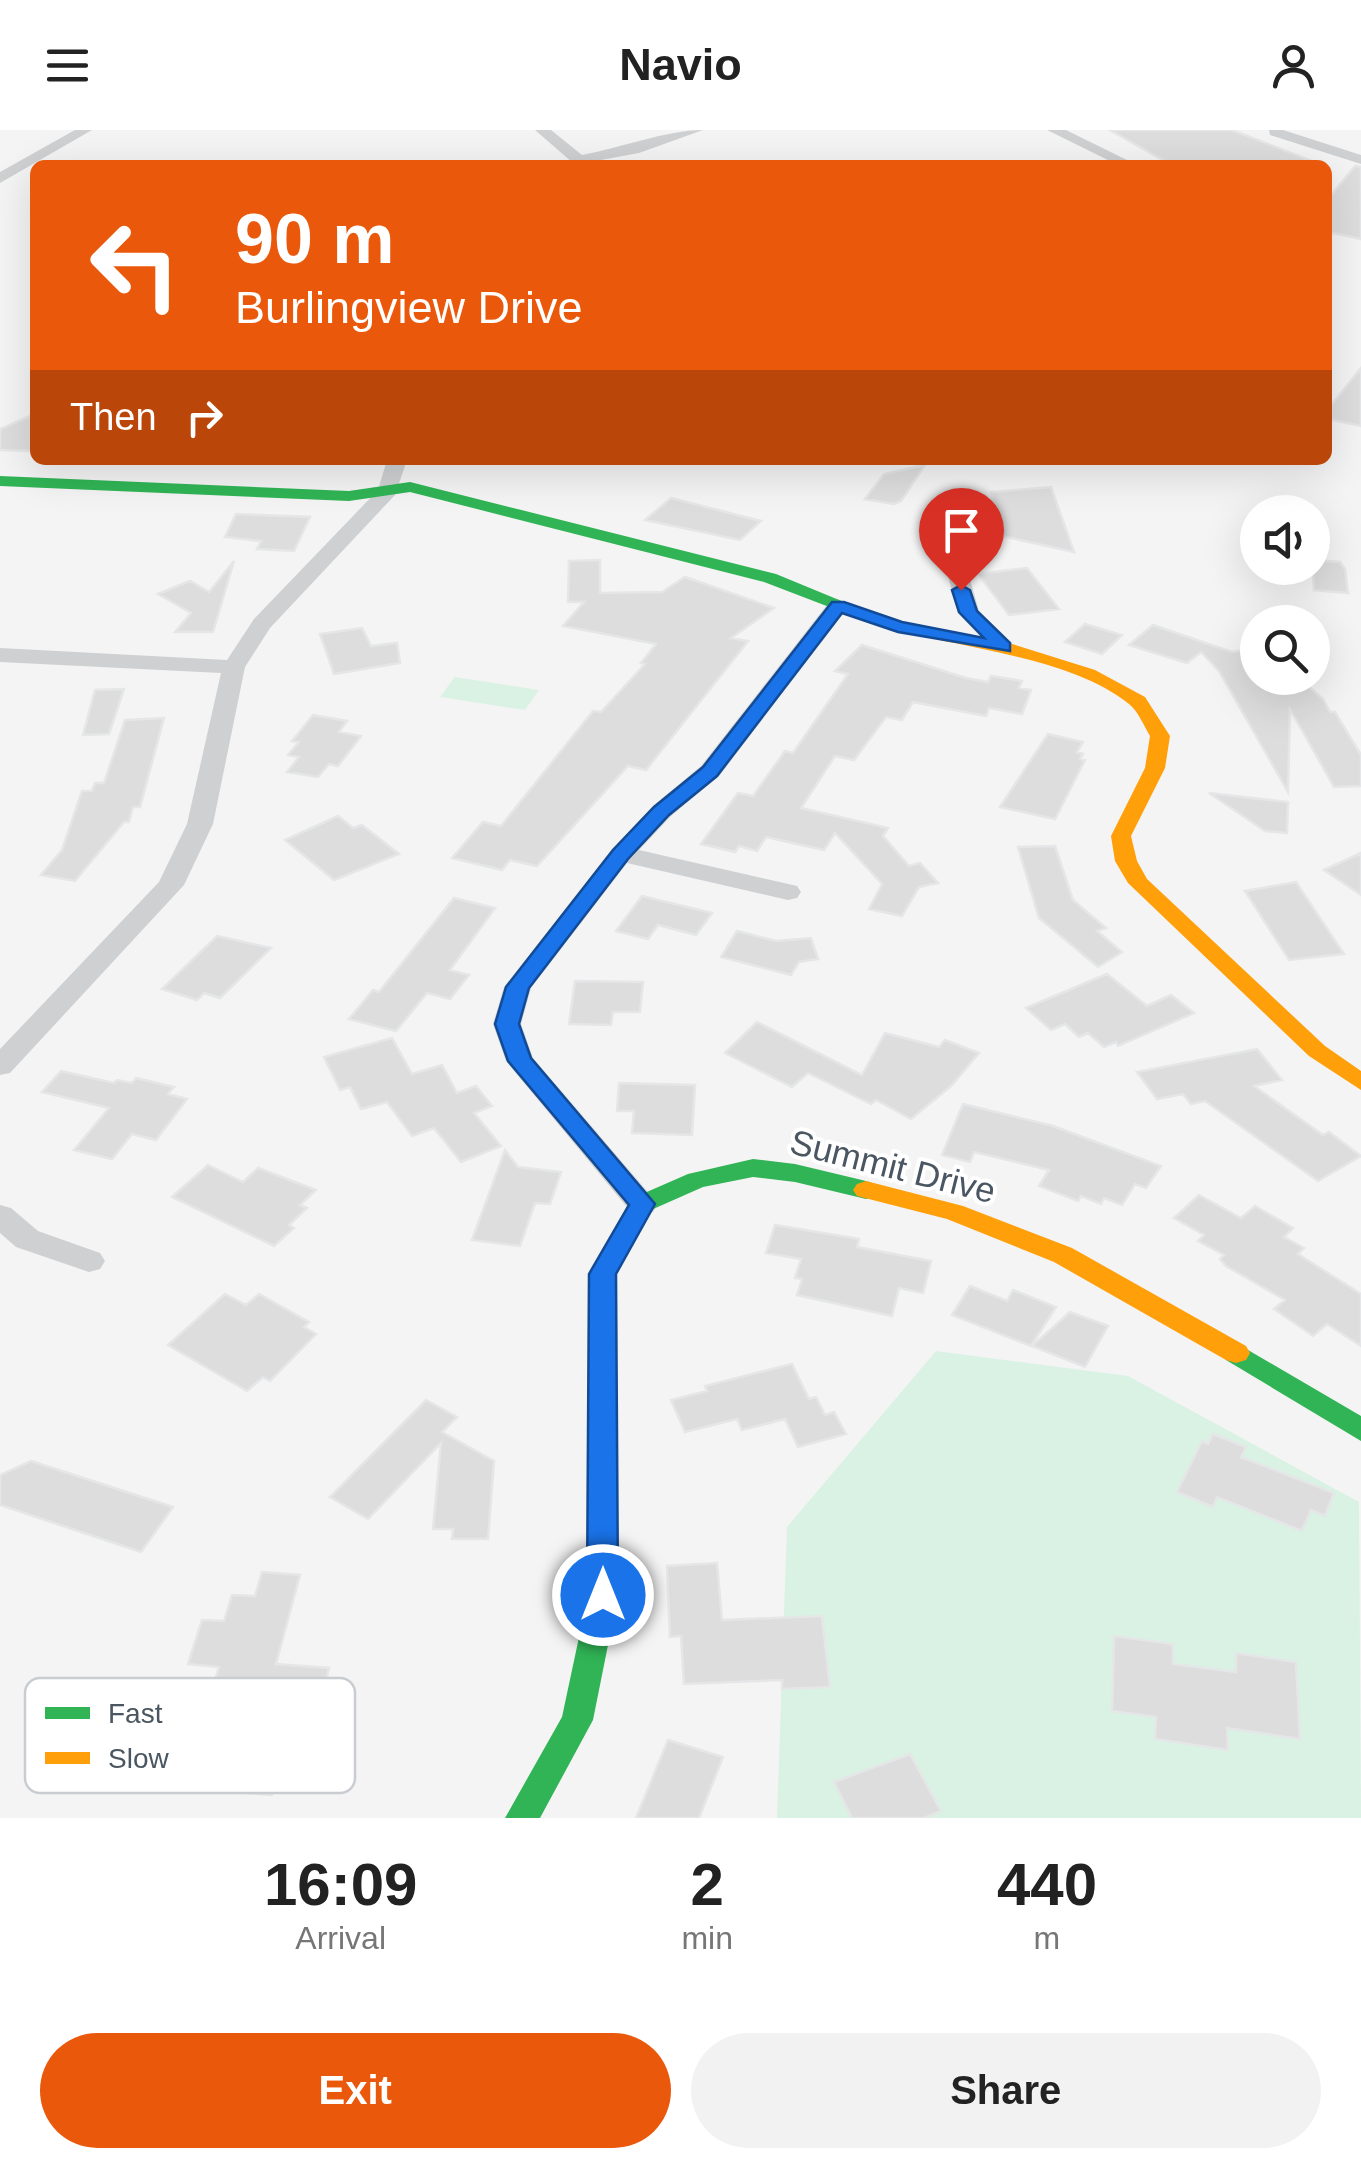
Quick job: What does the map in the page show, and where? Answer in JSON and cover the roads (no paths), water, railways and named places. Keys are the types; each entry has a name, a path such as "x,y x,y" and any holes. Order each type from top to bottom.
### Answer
{"street":[{"path":"32,160 85,130"},
{"path":"542,130 578,160"},
{"path":"594,160 696,130"},
{"path":"1054,130 1119,160"},
{"path":"1275,132 1361,160"},
{"path":"0,178 30,161"},
{"path":"0,1066 170,885 200,824 234,667 262,624 388,491 396,465"},
{"path":"0,481 324,495 410,487 770,578 898,627 1004,647 1088,674 1138,701 1160,736 1155,768 1121,836 1126,861 1139,883 1316,1051 1361,1082"},
{"path":"947,504 945,527 968,612 1004,647"},
{"path":"522,1818 577,1720 603,1595 602,1274 642,1204 520,1061 507,1024 518,987 620,854 662,811 710,771 838,606"},
{"path":"0,655 234,667"},
{"path":"620,854 788,892"},
{"name":"Summit Drive","path":"642,1204 697,1180 753,1168 795,1173 954,1212 1064,1255 1361,1430"},
{"path":"0,1216 27,1239 89,1261"}]}
